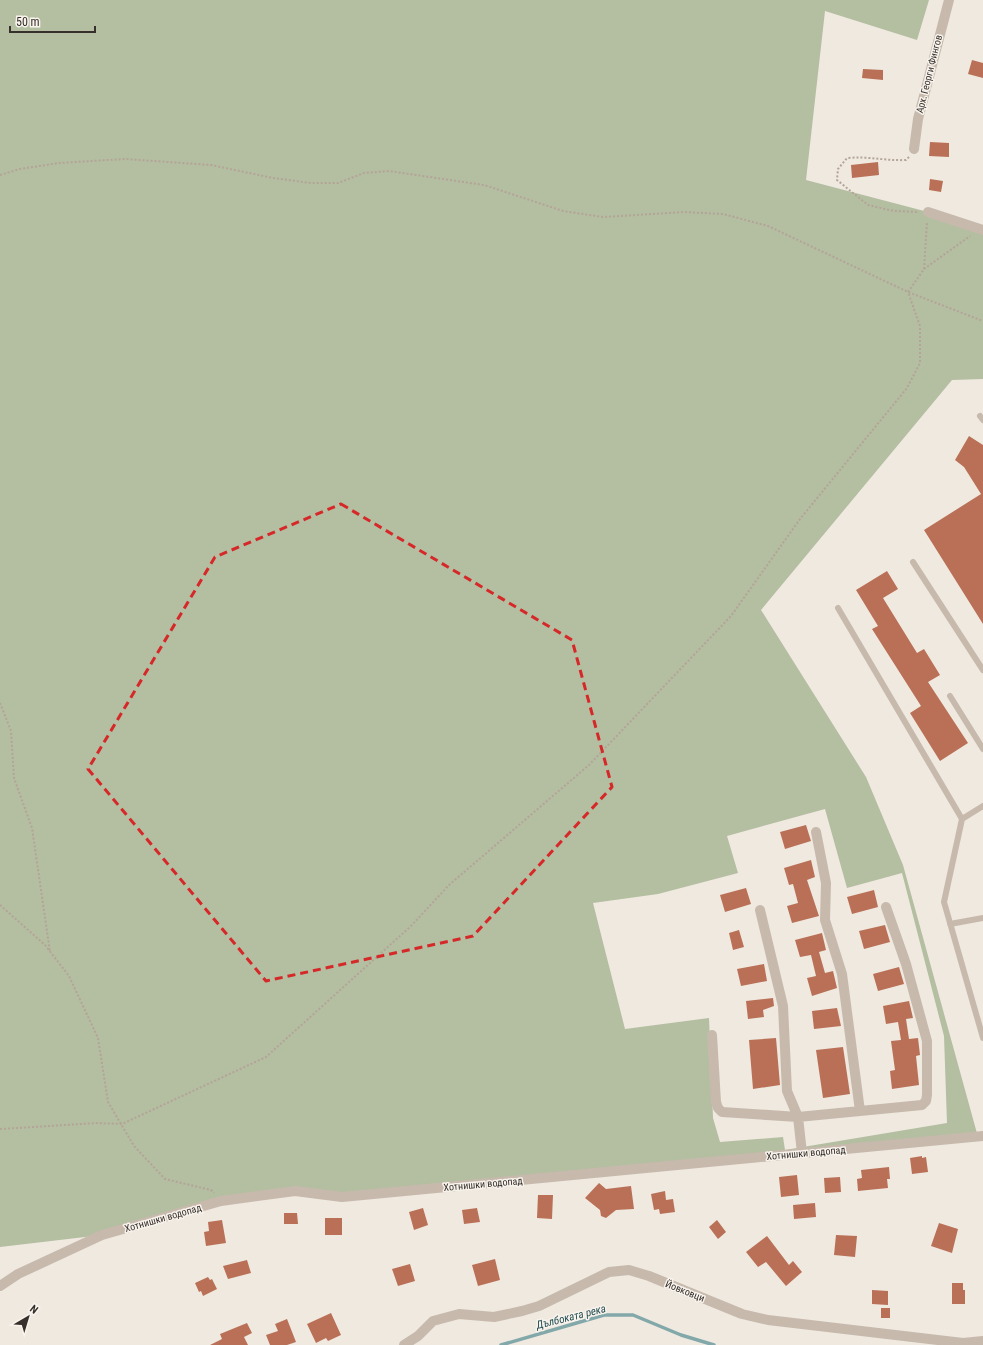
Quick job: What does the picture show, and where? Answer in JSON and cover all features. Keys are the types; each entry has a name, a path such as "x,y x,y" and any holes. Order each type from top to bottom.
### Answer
{"street":[{"name":"Арх. Георги Фингов","path":"914,149 918,119 949,0"},
{"path":"928,212 982,227"},
{"path":"816,832 826,882 825,920 842,974 860,1111"},
{"path":"712,1035 716,1102 718,1108 722,1112 798,1117 916,1107 926,1101 927,1041 906,964 886,907"},
{"path":"760,910 783,1006 786,1091 798,1117 802,1153"},
{"name":"Хотнишки водопад","path":"0,1286 18,1274 102,1235 222,1201 295,1191 342,1197 983,1136"},
{"name":"Йовковци","path":"404,1345 418,1336 433,1320 459,1314 494,1316 522,1311 538,1306 609,1272 629,1270 649,1276 742,1314 768,1320 963,1343 983,1340"}],"lane":[{"path":"913,562 983,670"},
{"path":"838,608 962,819 944,902 983,1038"},
{"path":"950,696 983,750"},
{"path":"962,819 983,806"},
{"path":"950,924 983,918"}],"path":[{"path":"914,149 906,160 893,161 866,156 847,158 838,169 837,180 868,204 894,211 928,212 924,269"},
{"path":"0,175 20,169 59,163 125,159 211,165 273,178 310,183 338,183 364,173 389,172 484,185 563,211 603,218 684,212 724,214 768,226 908,292 983,321"},
{"path":"908,292 924,269 982,227"},
{"path":"0,1129 96,1123 122,1124 266,1057 411,926 449,885 589,765 731,616 800,519 907,388 920,363 920,326 908,292"},
{"path":"0,703 11,731 14,778 32,828 50,952"},
{"path":"0,905 50,952 69,976 98,1038 108,1102 134,1146 165,1179 211,1190 222,1201"}],"highlighted area":[{"path":"341,504 572,640 612,787 473,936 266,981 88,769 215,557"}],"green space":[{"path":"0,0 929,0 917,40 825,11 806,180 928,212 983,230 983,379 952,380 761,610 866,777 903,865 978,1137 342,1197 295,1191 221,1201 102,1235 0,1247","holes":["825,809 847,888 902,873 944,1036 947,1123 785,1150 783,1137 720,1142 713,1118 709,1018 625,1029 593,903 658,894 738,873 727,836"]}],"building":[{"path":"972,60 983,63 983,78 968,74"},
{"path":"863,69 883,70 883,80 862,78"},
{"path":"930,142 949,143 949,157 929,156"},
{"path":"878,162 879,175 852,178 851,165"},
{"path":"930,179 943,181 941,192 929,190"},
{"path":"969,436 983,445 983,624 924,530 981,494 964,467 955,460"},
{"path":"887,571 898,589 883,598 917,653 924,649 940,675 928,682 968,743 940,761 910,713 921,706 872,629 878,626 856,590"},
{"path":"806,825 811,841 785,849 780,832"},
{"path":"811,860 815,877 807,880 819,916 792,923 787,906 798,903 793,884 789,885 784,868"},
{"path":"746,888 751,904 725,912 720,895"},
{"path":"874,890 878,907 852,914 847,897"},
{"path":"885,925 890,942 864,949 859,931"},
{"path":"739,930 744,947 733,950 729,933"},
{"path":"822,933 826,950 819,952 825,973 833,971 837,988 812,996 807,978 816,976 811,955 800,957 795,940"},
{"path":"764,964 767,981 741,986 737,969"},
{"path":"899,967 904,984 878,991 873,974"},
{"path":"773,998 774,1006 763,1010 764,1017 748,1019 746,1001"},
{"path":"909,1001 913,1018 906,1019 909,1039 918,1038 920,1055 916,1056 919,1085 892,1089 890,1071 895,1070 891,1041 901,1040 898,1022 886,1024 883,1006"},
{"path":"837,1008 841,1026 814,1029 812,1011"},
{"path":"776,1038 780,1085 753,1089 749,1040"},
{"path":"843,1047 850,1094 823,1098 816,1050"},
{"path":"922,1156 922,1158 926,1157 928,1172 912,1174 910,1158"},
{"path":"889,1167 890,1179 887,1179 888,1188 858,1191 857,1179 862,1178 861,1170"},
{"path":"797,1175 799,1195 781,1197 779,1177"},
{"path":"840,1177 841,1192 825,1193 824,1178"},
{"path":"599,1183 606,1189 631,1186 634,1209 616,1210 606,1218 601,1216 600,1210 585,1198"},
{"path":"665,1191 666,1200 673,1199 675,1212 660,1214 659,1209 654,1210 651,1194"},
{"path":"538,1195 553,1195 552,1219 537,1218"},
{"path":"815,1203 816,1217 794,1219 793,1205"},
{"path":"423,1208 428,1225 414,1230 409,1212"},
{"path":"477,1208 480,1222 464,1224 462,1210"},
{"path":"284,1213 297,1213 298,1224 284,1224"},
{"path":"325,1218 342,1218 342,1235 325,1235"},
{"path":"222,1220 226,1243 206,1246 204,1232 209,1231 208,1222"},
{"path":"717,1220 726,1232 718,1239 709,1227"},
{"path":"939,1223 958,1229 952,1253 931,1246"},
{"path":"836,1235 857,1236 855,1257 834,1255"},
{"path":"767,1236 789,1265 793,1261 802,1272 786,1286 766,1262 758,1267 746,1252"},
{"path":"495,1259 500,1280 478,1286 472,1265"},
{"path":"247,1260 251,1273 228,1279 223,1266"},
{"path":"410,1264 415,1281 398,1286 392,1269"},
{"path":"208,1277 210,1280 212,1279 217,1289 203,1296 201,1291 199,1292 195,1283"},
{"path":"952,1283 963,1283 963,1290 965,1290 965,1304 952,1304"},
{"path":"872,1290 888,1291 888,1305 872,1304"},
{"path":"881,1308 890,1308 890,1318 881,1318"},
{"path":"331,1313 341,1335 328,1341 326,1338 316,1343 307,1324"},
{"path":"287,1319 296,1342 287,1345 270,1345 266,1335 278,1331 275,1324"},
{"path":"247,1323 252,1333 244,1337 248,1345 210,1345 222,1339 220,1334"}],"waterway":[{"name":"Дълбоката река","path":"501,1345 604,1315 633,1315 681,1335 714,1345"}]}
